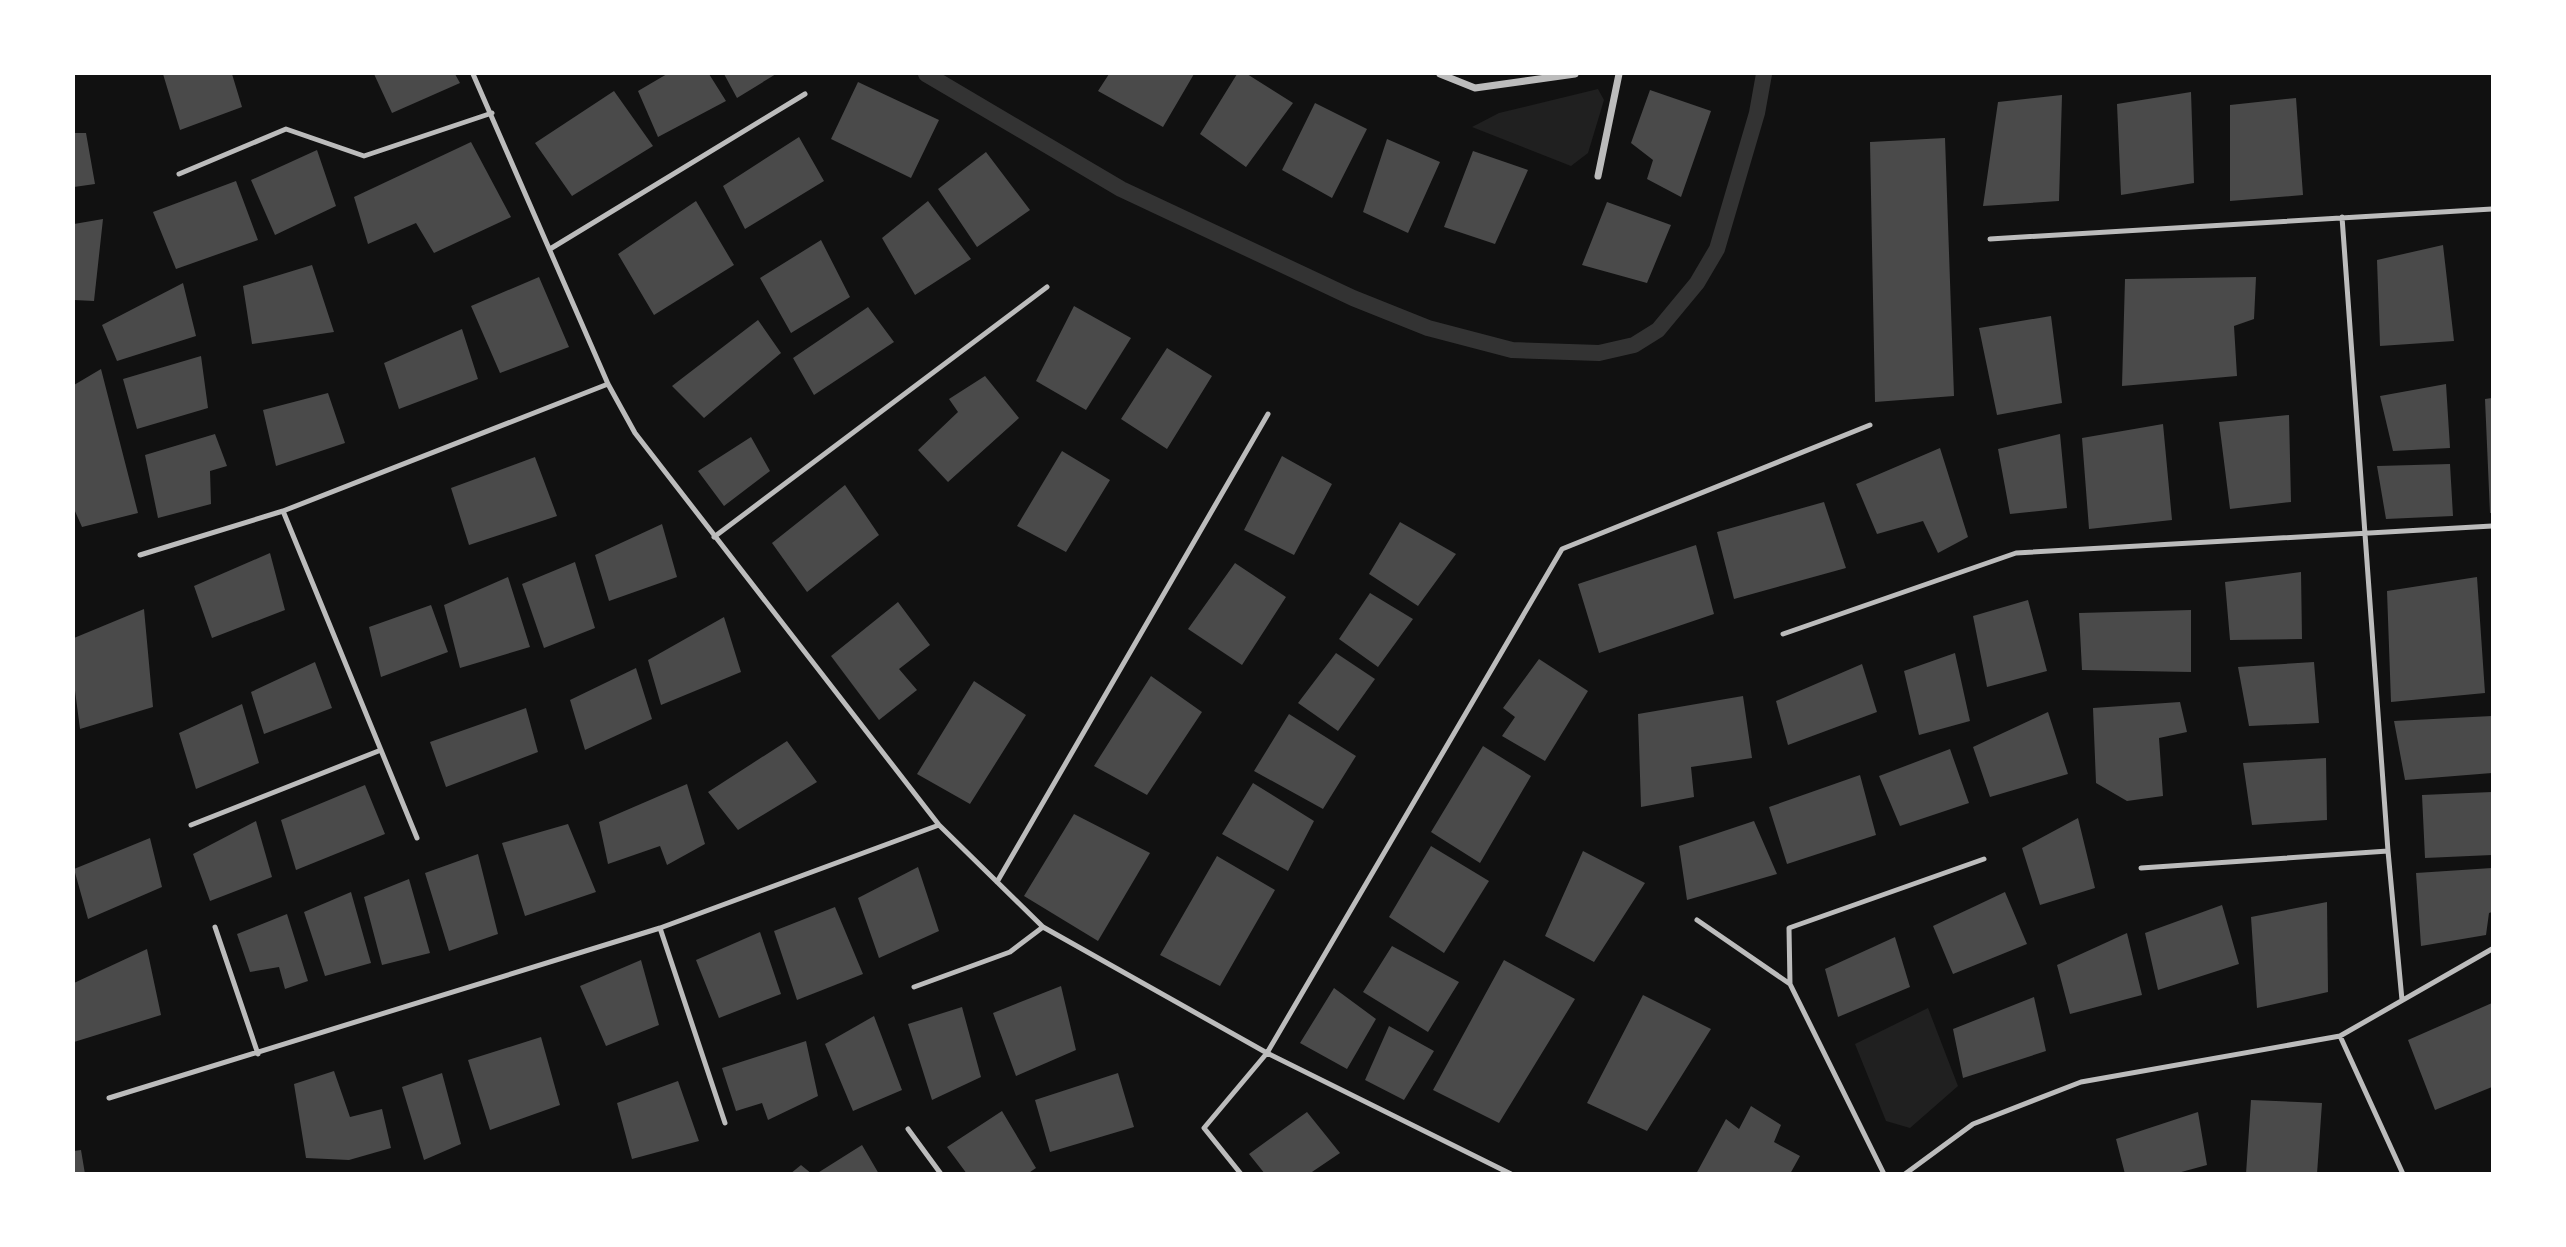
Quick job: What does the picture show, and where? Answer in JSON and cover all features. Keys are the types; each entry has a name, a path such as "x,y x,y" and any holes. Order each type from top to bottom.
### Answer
{"street":[{"path":"1440,74 1475,88 1575,74"},
{"path":"1598,176 1619,74"}],"lane":[{"path":"473,74 608,384 635,433 939,825 1043,926 1267,1053 1511,1174"},
{"path":"550,249 805,94"},
{"path":"179,174 286,129 365,156 492,113"},
{"path":"1990,239 2493,209"},
{"path":"2342,217 2388,851 2402,1000"},
{"path":"714,537 1047,287"},
{"path":"140,555 283,511 608,384"},
{"path":"997,882 1268,414"},
{"path":"1241,1174 1203,1128 1267,1053 1562,549 1870,425"},
{"path":"283,511 417,838"},
{"path":"1783,634 2016,553 2366,531 2493,526"},
{"path":"191,825 381,750"},
{"path":"109,1098 660,928 939,825"},
{"path":"2140,868 2388,851"},
{"path":"1884,1174 1790,984 1789,928 1984,859"},
{"path":"1697,920 1790,984"},
{"path":"914,987 1010,952 1043,926"},
{"path":"215,927 258,1054"},
{"path":"660,928 726,1123"},
{"path":"1905,1174 1973,1124 2081,1082 2340,1035 2493,949"},
{"path":"2340,1035 2403,1174"},
{"path":"908,1129 941,1174"}],"shaded area":[{"path":"1598,89 1604,100 1588,153 1571,166 1472,127 1499,113"},
{"path":"1928,1008 1958,1086 1910,1128 1886,1121 1855,1044"}],"building":[{"path":"163,74 232,74 242,107 180,130"},
{"path":"374,74 455,74 460,83 392,113"},
{"path":"667,74 709,74 726,101 658,137 638,91"},
{"path":"724,74 776,74 737,98"},
{"path":"1109,74 1194,74 1163,127 1098,91"},
{"path":"1237,74 1247,74 1293,103 1246,167 1200,134"},
{"path":"858,82 939,120 911,178 831,139"},
{"path":"1650,90 1711,111 1681,197 1647,179 1653,160 1631,143"},
{"path":"614,91 653,146 572,196 535,143"},
{"path":"2191,92 2194,183 2121,195 2117,104"},
{"path":"2062,95 2059,201 1983,206 1998,102"},
{"path":"2296,98 2303,195 2230,201 2230,105"},
{"path":"1315,103 1367,129 1332,198 1282,170"},
{"path":"74,133 86,133 95,184 74,187"},
{"path":"799,137 824,181 745,229 723,186"},
{"path":"1945,138 1954,396 1875,402 1870,142"},
{"path":"1387,139 1440,162 1408,233 1363,212"},
{"path":"471,142 511,217 434,253 416,223 368,244 354,197"},
{"path":"317,150 336,206 275,235 251,180"},
{"path":"1473,151 1528,170 1495,244 1444,227"},
{"path":"986,152 1030,210 977,247 938,189"},
{"path":"236,181 258,240 176,269 153,212"},
{"path":"696,201 734,265 654,315 618,254"},
{"path":"928,201 971,259 915,295 882,238"},
{"path":"1607,202 1671,225 1647,283 1582,265"},
{"path":"103,219 94,301 74,300 74,224"},
{"path":"821,240 850,297 791,333 760,278"},
{"path":"2443,245 2454,341 2380,346 2377,260"},
{"path":"312,265 334,332 252,344 243,286"},
{"path":"539,277 569,347 500,373 471,306"},
{"path":"2256,277 2254,319 2234,326 2237,376 2122,386 2125,279"},
{"path":"183,283 196,336 117,361 102,325"},
{"path":"1074,306 1131,338 1086,410 1036,381"},
{"path":"868,307 894,342 814,395 793,358"},
{"path":"2051,316 2062,403 1997,415 1979,328"},
{"path":"758,320 781,353 704,418 672,386"},
{"path":"462,329 478,379 399,409 384,363"},
{"path":"1167,348 1212,376 1167,449 1121,419"},
{"path":"201,356 208,408 137,429 123,379"},
{"path":"101,369 138,513 82,527 74,509 74,385"},
{"path":"985,376 1019,418 948,482 918,450 958,412 949,399"},
{"path":"2446,384 2450,448 2393,451 2380,396"},
{"path":"328,393 345,443 276,466 263,410"},
{"path":"2492,398 2492,513 2490,513 2485,399"},
{"path":"2289,415 2291,502 2230,509 2219,422"},
{"path":"2163,424 2172,520 2089,529 2082,438"},
{"path":"215,434 227,466 210,471 211,504 158,518 145,455"},
{"path":"2060,434 2067,508 2010,514 1998,449"},
{"path":"751,437 770,471 724,506 698,471"},
{"path":"1940,448 1968,537 1938,553 1923,521 1877,534 1856,484"},
{"path":"1062,451 1110,480 1066,552 1017,526"},
{"path":"1282,456 1332,484 1294,555 1244,530"},
{"path":"535,457 557,516 469,545 451,488"},
{"path":"2450,464 2453,516 2386,519 2377,466"},
{"path":"845,485 879,535 807,592 772,543"},
{"path":"1824,502 1846,568 1734,599 1717,532"},
{"path":"1400,522 1456,554 1418,606 1369,574"},
{"path":"662,524 677,577 609,601 595,555"},
{"path":"1696,545 1714,614 1599,653 1578,584"},
{"path":"270,553 285,610 212,638 194,586"},
{"path":"575,562 595,628 544,648 522,584"},
{"path":"1235,563 1286,597 1242,665 1188,629"},
{"path":"2301,572 2302,639 2230,640 2225,582"},
{"path":"508,577 530,647 460,668 444,605"},
{"path":"2477,577 2485,693 2391,702 2387,591"},
{"path":"1370,593 1413,619 1378,667 1339,639"},
{"path":"2028,600 2047,671 1987,687 1973,616"},
{"path":"898,602 930,645 899,669 917,690 879,720 831,656"},
{"path":"431,605 448,652 381,677 369,627"},
{"path":"144,609 153,707 80,729 74,683 74,638"},
{"path":"2191,610 2191,672 2082,670 2079,613"},
{"path":"724,617 741,672 661,705 648,660"},
{"path":"1336,653 1375,679 1338,731 1298,703"},
{"path":"1955,653 1970,721 1919,735 1904,671"},
{"path":"1539,659 1588,691 1545,761 1502,736 1515,717 1503,708"},
{"path":"315,662 332,708 264,734 251,692"},
{"path":"2314,662 2319,723 2249,726 2238,667"},
{"path":"1862,664 1877,712 1788,745 1776,701"},
{"path":"636,668 652,719 585,750 570,700"},
{"path":"1151,676 1202,712 1147,795 1094,766"},
{"path":"974,681 1026,715 970,804 917,774"},
{"path":"1743,696 1752,758 1691,767 1694,797 1641,807 1638,714"},
{"path":"2180,702 2187,732 2159,738 2163,796 2127,801 2096,783 2093,708"},
{"path":"242,704 259,763 196,789 179,733"},
{"path":"526,708 538,752 446,787 430,742"},
{"path":"2048,712 2068,774 1990,797 1973,747"},
{"path":"1289,714 1356,756 1323,809 1254,771"},
{"path":"2492,716 2492,773 2405,780 2394,721"},
{"path":"787,741 817,782 738,830 708,792"},
{"path":"1483,746 1531,776 1480,863 1431,832"},
{"path":"1950,749 1969,803 1900,826 1879,776"},
{"path":"2326,758 2327,820 2252,825 2243,763"},
{"path":"1860,775 1876,835 1787,864 1769,807"},
{"path":"1253,783 1314,821 1288,871 1222,834"},
{"path":"687,784 705,844 667,865 660,846 608,864 599,822"},
{"path":"365,785 385,834 296,870 281,820"},
{"path":"2492,792 2492,855 2425,858 2422,795"},
{"path":"1074,814 1150,853 1098,941 1024,896"},
{"path":"2078,818 2095,888 2040,905 2022,848"},
{"path":"256,821 272,877 210,901 193,854"},
{"path":"1754,821 1777,874 1687,900 1679,846"},
{"path":"568,824 596,892 525,916 502,843"},
{"path":"150,838 162,887 88,919 74,869"},
{"path":"1431,846 1489,881 1444,953 1389,917"},
{"path":"1583,851 1645,883 1594,962 1545,936"},
{"path":"478,854 498,934 449,951 425,873"},
{"path":"1217,856 1275,890 1220,986 1160,955"},
{"path":"918,867 939,931 879,958 858,898"},
{"path":"2492,868 2492,912 2489,913 2486,935 2421,946 2416,873"},
{"path":"409,879 430,953 382,965 364,897"},
{"path":"351,892 371,963 325,976 304,912"},
{"path":"2005,892 2027,944 1953,974 1933,926"},
{"path":"2327,902 2328,992 2257,1008 2251,917"},
{"path":"2222,905 2239,964 2158,990 2145,933"},
{"path":"835,907 863,974 797,1000 774,931"},
{"path":"287,914 308,981 285,989 279,967 250,972 237,934"},
{"path":"760,932 781,994 719,1018 696,960"},
{"path":"2127,933 2142,995 2070,1014 2057,965"},
{"path":"1895,937 1910,987 1838,1017 1825,969"},
{"path":"1392,946 1459,982 1428,1032 1363,992"},
{"path":"147,949 161,1015 74,1042 74,983"},
{"path":"641,960 659,1025 606,1046 580,986"},
{"path":"1504,960 1575,999 1499,1123 1433,1090"},
{"path":"1061,986 1076,1050 1016,1076 993,1013"},
{"path":"1334,988 1376,1019 1347,1069 1300,1043"},
{"path":"1643,995 1711,1029 1647,1131 1587,1103"},
{"path":"2034,997 2046,1051 1963,1078 1953,1029"},
{"path":"2492,1003 2492,1087 2435,1110 2408,1040"},
{"path":"962,1007 981,1077 932,1100 908,1024"},
{"path":"874,1016 902,1090 853,1111 825,1044"},
{"path":"1389,1026 1434,1051 1404,1100 1365,1080"},
{"path":"541,1037 560,1105 490,1130 468,1060"},
{"path":"806,1041 818,1096 768,1120 762,1103 736,1111 722,1068"},
{"path":"334,1071 350,1117 382,1109 391,1148 349,1160 306,1158 294,1084"},
{"path":"442,1073 461,1144 424,1160 402,1087"},
{"path":"1118,1073 1134,1127 1050,1152 1035,1100"},
{"path":"678,1081 699,1141 632,1159 617,1103"},
{"path":"2251,1100 2322,1103 2317,1174 2246,1174"},
{"path":"1751,1106 1781,1125 1774,1142 1800,1156 1790,1174 1696,1174 1726,1119 1739,1129"},
{"path":"1002,1111 1036,1168 1027,1174 967,1174 947,1147"},
{"path":"1307,1112 1340,1153 1309,1174 1265,1174 1249,1154"},
{"path":"2198,1112 2207,1165 2174,1174 2125,1174 2116,1139"},
{"path":"862,1145 879,1174 816,1174"},
{"path":"81,1150 85,1174 74,1174 74,1151"},
{"path":"801,1165 812,1174 790,1174"}],"waterway":[{"path":"926,74 1121,189 1353,298 1428,328 1512,350 1599,353 1634,345 1658,330 1697,283 1717,249 1757,113 1764,74"}]}
